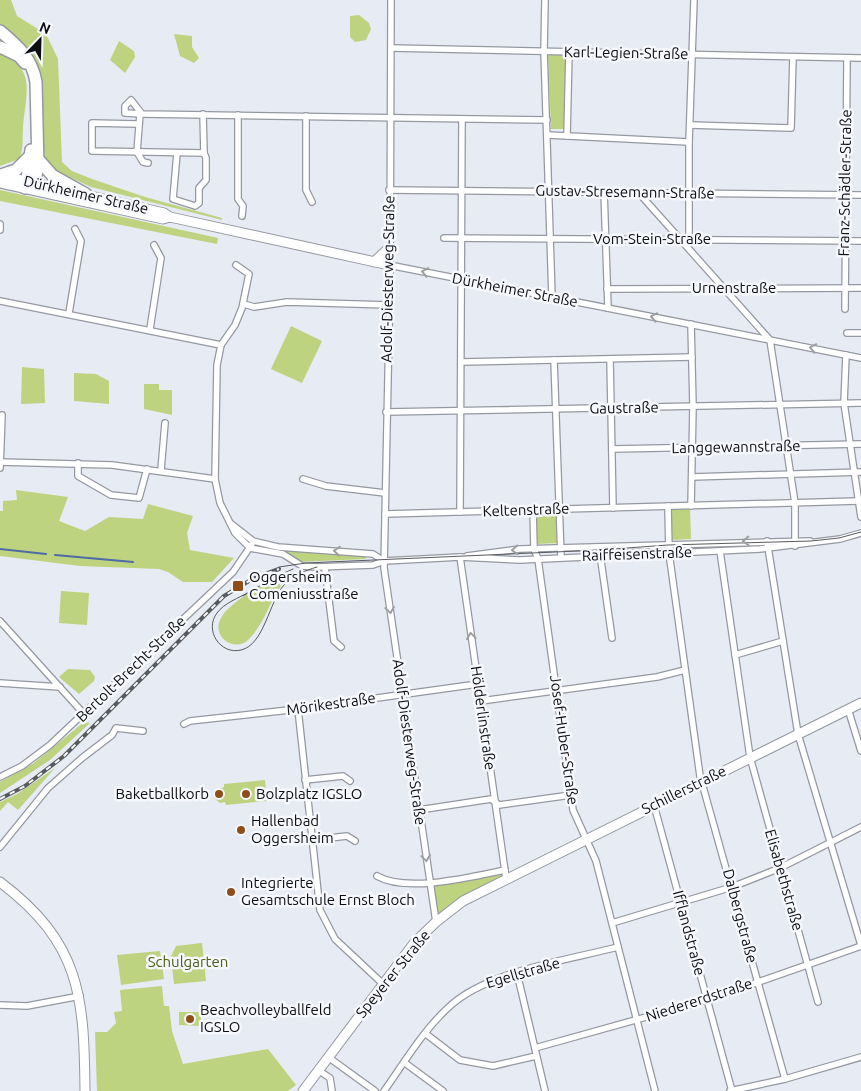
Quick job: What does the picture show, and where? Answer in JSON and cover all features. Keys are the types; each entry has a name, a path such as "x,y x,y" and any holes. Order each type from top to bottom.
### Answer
{"highway":[{"path":"0,31 28,57 34,71 34,157 52,175 86,194"},
{"path":"0,48 19,56 31,77 34,157 37,172 28,184"},
{"path":"0,177 20,167 34,157"}],"street":[{"name":"Adolf-Diesterweg-Straße","path":"391,0 390,265 384,561 436,922"},
{"path":"545,0 544,51 552,297"},
{"path":"689,240 689,142 694,0"},
{"name":"Karl-Legien-Straße","path":"391,48 861,58"},
{"path":"567,136 569,52"},
{"path":"690,124 791,128 792,57"},
{"name":"Franz-Schädler-Straße","path":"844,309 847,58"},
{"path":"204,153 92,151 92,123 140,119 202,119 238,115 547,120"},
{"path":"238,115 238,199 243,206 242,216"},
{"path":"306,116 306,190 312,202"},
{"path":"460,512 462,118"},
{"path":"140,119 137,152 143,162 148,163"},
{"path":"177,152 173,198 195,206 199,203 199,188 206,180 206,158 204,153 205,124 202,119"},
{"path":"548,135 689,142"},
{"name":"Dürkheimer Straße","path":"0,177 163,219 170,217"},
{"name":"Dürkheimer Straße","path":"28,184 86,194 164,213 170,217 374,262 861,358"},
{"name":"Gustav-Stresemann-Straße","path":"389,190 861,195"},
{"path":"604,191 608,308"},
{"path":"638,192 770,340 795,503 795,543"},
{"path":"0,224 0,230"},
{"path":"69,313 80,241 75,228"},
{"name":"Vom-Stein-Straße","path":"444,238 861,241"},
{"path":"150,329 161,258 154,245"},
{"path":"374,262 389,248"},
{"path":"236,265 249,274 244,304 235,325 221,344 217,365 215,479 220,503 234,533 250,548"},
{"name":"Urnenstraße","path":"608,289 861,288"},
{"path":"0,301 221,344"},
{"path":"244,304 254,307 287,302 389,305"},
{"path":"690,324 693,406 691,506"},
{"path":"847,333 861,333"},
{"path":"846,355 844,403 850,444 858,472 858,501 861,517"},
{"path":"461,362 692,358"},
{"path":"610,359 613,508"},
{"path":"554,360 561,557"},
{"name":"Gaustraße","path":"386,412 861,403"},
{"path":"2,415 0,464 78,463 160,470 215,479"},
{"path":"160,470 165,423"},
{"name":"Langgewannstraße","path":"612,449 861,444"},
{"path":"78,463 78,476 111,494 139,498 147,469"},
{"path":"692,477 858,472"},
{"path":"303,479 326,486 385,494"},
{"name":"Keltenstraße","path":"384,514 858,501"},
{"path":"668,506 668,544"},
{"path":"533,510 534,549"},
{"path":"230,523 253,541 278,546 373,554 384,561"},
{"name":"Raiffeisenstraße","path":"460,558 480,553 534,549 767,541 813,542 840,539 861,533"},
{"name":"Bertolt-Brecht-Straße","path":"0,778 39,754 84,714 233,572 253,541"},
{"path":"767,541 798,734 861,946"},
{"name":"Raiffeisenstraße","path":"250,548 283,554 302,566 325,568 373,565 384,561 460,558 538,558 768,549 795,543"},
{"name":"Dalbergstraße","path":"668,544 702,781 785,1079"},
{"path":"600,547 612,638"},
{"name":"Josef-Huber-Straße","path":"534,549 538,558 573,810 596,861 655,1091"},
{"name":"Elisabethstraße","path":"720,551 750,757 818,1002"},
{"name":"Hölderlinstraße","path":"460,558 494,802 506,874"},
{"path":"325,568 334,641 341,647"},
{"path":"0,621 84,714"},
{"path":"735,655 782,641"},
{"path":"481,701 657,676 685,670"},
{"path":"0,683 60,687"},
{"name":"Mörikestraße","path":"184,724 190,721 298,709 478,684"},
{"name":"Schillerstraße","path":"506,874 586,838 861,703"},
{"path":"298,709 320,910 335,939 383,984"},
{"path":"848,709 861,751"},
{"path":"0,847 48,788 112,735 116,728 142,731"},
{"path":"305,780 343,776 350,781"},
{"path":"419,810 491,799 499,805 571,795"},
{"name":"Ifflandstraße","path":"654,805 730,1091"},
{"path":"612,923 732,887 780,868 861,827"},
{"path":"312,840 347,836 355,841"},
{"path":"377,876 384,881 404,884 506,874"},
{"name":"Speyerer Straße","path":"303,1091 415,942 436,922 463,901 506,874"},
{"path":"0,882 33,910 47,926 68,963 80,996 84,1028 82,1090"},
{"name":"Niedererdstraße","path":"535,1048 707,1000 861,946"},
{"name":"Egellstraße","path":"384,1091 426,1034 450,1006 479,986 517,973 618,947"},
{"path":"517,973 544,1091"},
{"path":"0,1006 27,1006 80,996"},
{"path":"426,1034 460,1060 468,1062 493,1066 536,1056"},
{"path":"328,1058 375,1091"},
{"path":"730,1091 785,1079 861,1058"},
{"path":"405,1063 443,1091"},
{"path":"318,1070 330,1078 332,1091"}],"green space":[{"path":"0,0 11,0 17,16 46,34 58,59 62,162 72,171 92,179 145,197 222,218 222,220 91,187 54,170 43,158 38,82 0,27"},
{"path":"359,15 369,23 371,29 366,40 355,42 350,37 350,16"},
{"path":"174,34 192,36 192,47 199,58 194,63 180,56"},
{"path":"119,41 134,51 135,57 125,73 110,60"},
{"path":"0,53 12,59 20,67 25,75 27,94 21,155 19,159 0,166"},
{"path":"548,54 566,54 565,129 551,129"},
{"path":"0,190 218,238 217,244 0,201"},
{"path":"291,326 322,341 302,383 271,369"},
{"path":"22,367 44,369 45,403 21,404"},
{"path":"74,373 96,374 109,381 109,404 74,401"},
{"path":"144,384 159,384 159,390 172,390 172,415 144,409"},
{"path":"16,490 68,497 59,521 85,531 109,517 143,519 148,504 193,516 187,533 190,550 234,558 212,582 183,582 168,572 159,569 80,566 0,556 0,511 3,511 3,501 17,500"},
{"path":"690,507 691,539 670,540 669,508"},
{"path":"557,511 559,543 536,544 535,512"},
{"path":"279,549 365,557 366,559 299,562"},
{"path":"275,578 281,586 263,620 249,639 244,643 232,644 222,638 218,627 220,620 229,608 244,596"},
{"path":"61,591 89,593 87,625 59,623"},
{"path":"68,669 90,670 95,677 94,681 79,694 59,677"},
{"path":"84,722 90,723 50,760 0,793 0,782 34,763"},
{"path":"55,768 18,810 8,802 0,811 0,802 17,794"},
{"name":"Bolzplatz IGSLO","path":"265,780 267,801 226,805 225,802 220,803 214,798 215,791 224,787 224,784"},
{"path":"503,872 504,877 437,919 432,883"},
{"name":"Schulgarten","path":"202,943 206,981 174,984 171,956 176,946"},
{"path":"160,951 164,979 121,985 117,955"},
{"path":"162,986 164,1006 169,1006 172,1031 183,1064 268,1049 296,1085 288,1091 97,1091 95,1032 107,1032 116,1023 114,1012 122,1011 120,990"},
{"name":"Beachvolleyballfeld IGSLO","path":"179,1012 201,1012 201,1026 179,1025"}],"waterway":[{"path":"0,549 46,554"},
{"path":"55,555 133,562"}],"tram line":[{"path":"279,567 306,563 600,550 668,545 811,541 839,538 861,532"},
{"path":"249,592 224,606 213,620 212,627 216,640 227,649 233,651 241,650 255,640 261,632 274,602 284,585 299,574 317,567"},
{"path":"243,596 271,579 293,569"}],"railway":[{"path":"0,799 25,786 64,756 224,596 254,578 279,569"}],"place":[{"name":"Oggersheim Comeniusstraße","path":"238,586"},
{"name":"Baketballkorb","path":"219,794"},
{"name":"Bolzplatz IGSLO","path":"246,794"},
{"name":"Hallenbad Oggersheim","path":"241,830"},
{"name":"Integrierte Gesamtschule Ernst Bloch","path":"231,892"},
{"name":"Beachvolleyballfeld IGSLO","path":"190,1019"}]}
